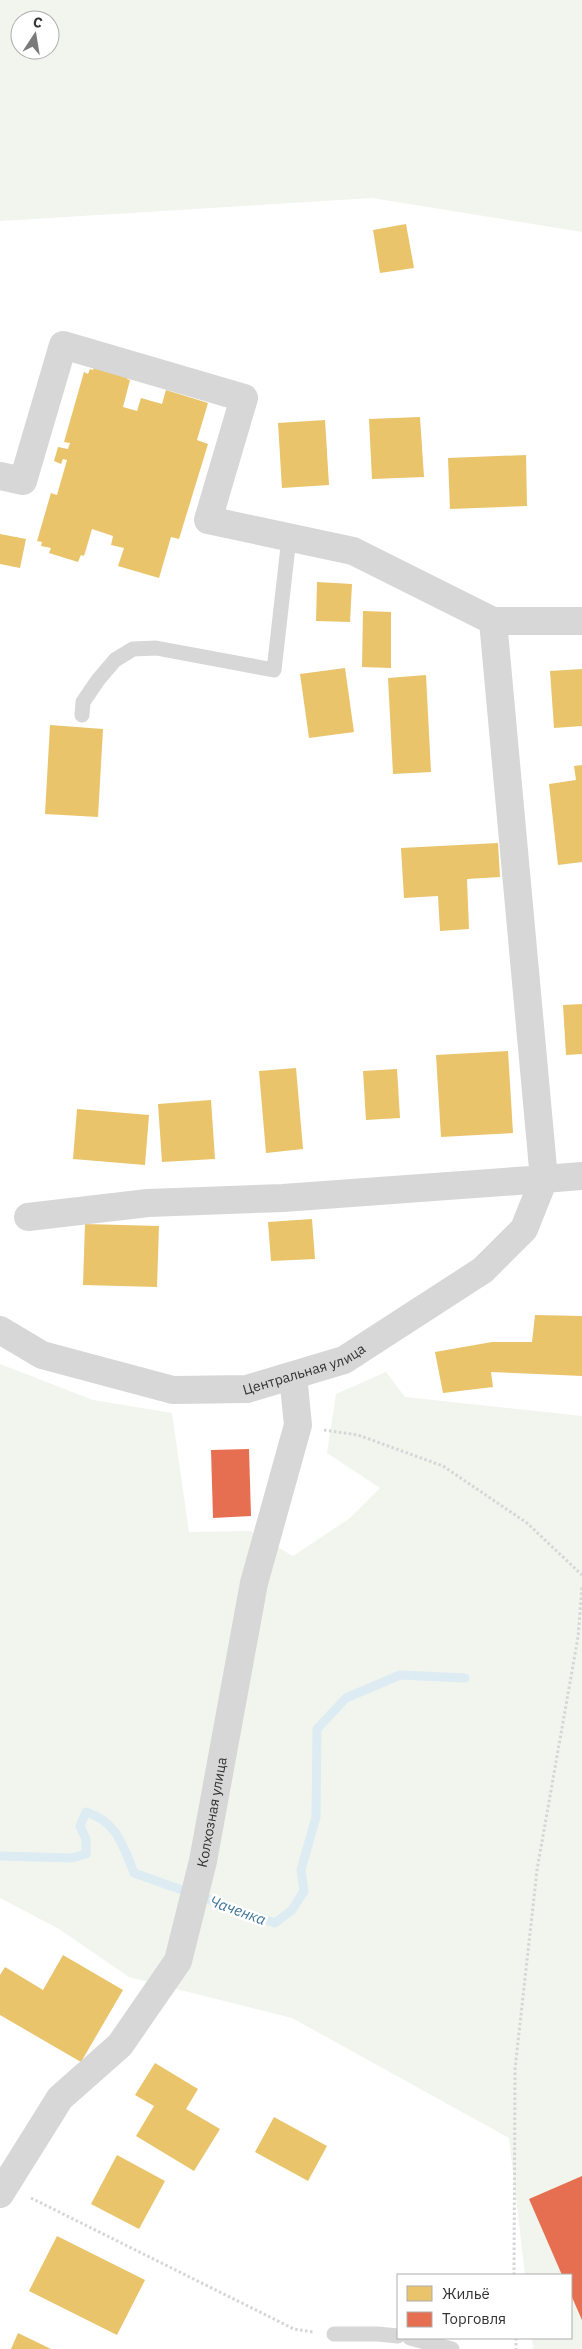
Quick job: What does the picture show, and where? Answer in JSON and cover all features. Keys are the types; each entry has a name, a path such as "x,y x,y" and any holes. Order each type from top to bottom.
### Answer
{"street":[{"path":"0,476 23,481 63,345 244,398 208,520 353,551 493,621 582,621"},
{"path":"493,621 544,1180"},
{"path":"28,1217 148,1203 283,1198 582,1176"},
{"name":"Центральная улица","path":"0,1330 42,1355 173,1390 248,1388 293,1376 344,1360 483,1270 524,1229 544,1180"},
{"name":"Колхозная улица","path":"3,2189 60,2098 120,2045 178,1961 203,1861 254,1582 298,1425 293,1376"}],"lane":[{"path":"82,715 83,702 98,680 115,660 133,649 156,648 274,670 289,538"},
{"path":"334,2334 397,2336"},
{"path":"414,2339 452,2349"}],"path":[{"path":"298,1425 358,1435 443,1466 528,1522 582,1575"},
{"path":"514,2274 515,2069 537,1870 578,1637 582,1587"},
{"path":"578,1637 582,1632"},
{"path":"3,2189 294,2329 334,2334"}],"shaded area":[{"path":"0,0 582,0 582,232 372,198 0,221"},
{"path":"0,1364 93,1400 172,1413 189,1532 250,1531 293,1556 350,1518 380,1488 327,1453 336,1394 386,1372 405,1397 582,1416 582,2349 533,2349 532,2339 572,2339 572,2274 525,2274 509,2138 292,2018 129,1977 59,1929 0,1898"}],"building: Жильё":[{"path":"406,224 414,268 380,273 373,230"},
{"path":"95,364 128,374 127,379 130,380 123,407 137,411 141,398 162,404 166,390 208,403 197,440 208,444 179,539 171,537 159,578 118,566 124,548 111,545 113,536 92,529 84,556 81,555 78,562 49,553 51,548 41,546 42,542 37,541 51,493 57,495 67,460 63,459 61,464 54,461 58,447 68,449 70,443 64,442 84,372 88,374 90,369 93,370"},
{"path":"420,417 424,477 372,479 369,419"},
{"path":"325,420 329,485 282,488 278,423"},
{"path":"526,455 527,506 450,509 448,458"},
{"path":"0,534 26,539 20,568 0,564"},
{"path":"317,582 352,584 350,622 316,621"},
{"path":"363,611 391,612 391,668 362,667"},
{"path":"345,668 354,732 309,738 300,674"},
{"path":"582,669 582,726 554,728 550,671"},
{"path":"426,675 431,772 393,774 388,678"},
{"path":"50,725 103,729 98,817 45,814"},
{"path":"582,765 582,862 558,865 549,784 576,780 574,766"},
{"path":"498,843 500,877 467,879 469,929 440,931 438,896 404,898 401,848"},
{"path":"582,1004 582,1054 566,1055 563,1005"},
{"path":"508,1051 513,1133 441,1137 436,1055"},
{"path":"296,1068 303,1149 266,1153 259,1071"},
{"path":"397,1069 400,1118 366,1120 363,1071"},
{"path":"211,1100 215,1159 162,1162 158,1104"},
{"path":"77,1109 149,1115 145,1165 73,1159"},
{"path":"312,1219 315,1259 271,1261 268,1222"},
{"path":"85,1224 159,1226 157,1287 83,1285"},
{"path":"535,1315 582,1316 582,1376 491,1372 493,1387 443,1393 435,1352 492,1342 532,1342"},
{"path":"63,1955 123,1990 81,2062 0,2015 0,1975 5,1967 43,1990"},
{"path":"155,2063 198,2089 186,2109 220,2129 194,2171 136,2136 154,2106 135,2095"},
{"path":"274,2117 327,2146 308,2181 255,2152"},
{"path":"117,2155 165,2181 139,2229 91,2204"},
{"path":"57,2236 145,2280 117,2335 29,2291"},
{"path":"18,2333 51,2349 11,2349"}],"building: Торговля":[{"path":"249,1449 251,1516 213,1518 211,1450"},
{"path":"582,2176 582,2320 572,2297 572,2274 562,2274 529,2199"}],"waterway":[{"name":"Чаченка","path":"0,1856 72,1858 86,1854 86,1839 80,1826 86,1812 97,1816 112,1828 122,1844 134,1873 275,1923 292,1910 304,1891 301,1870 316,1817 317,1729 346,1698 400,1675 465,1678"}]}
